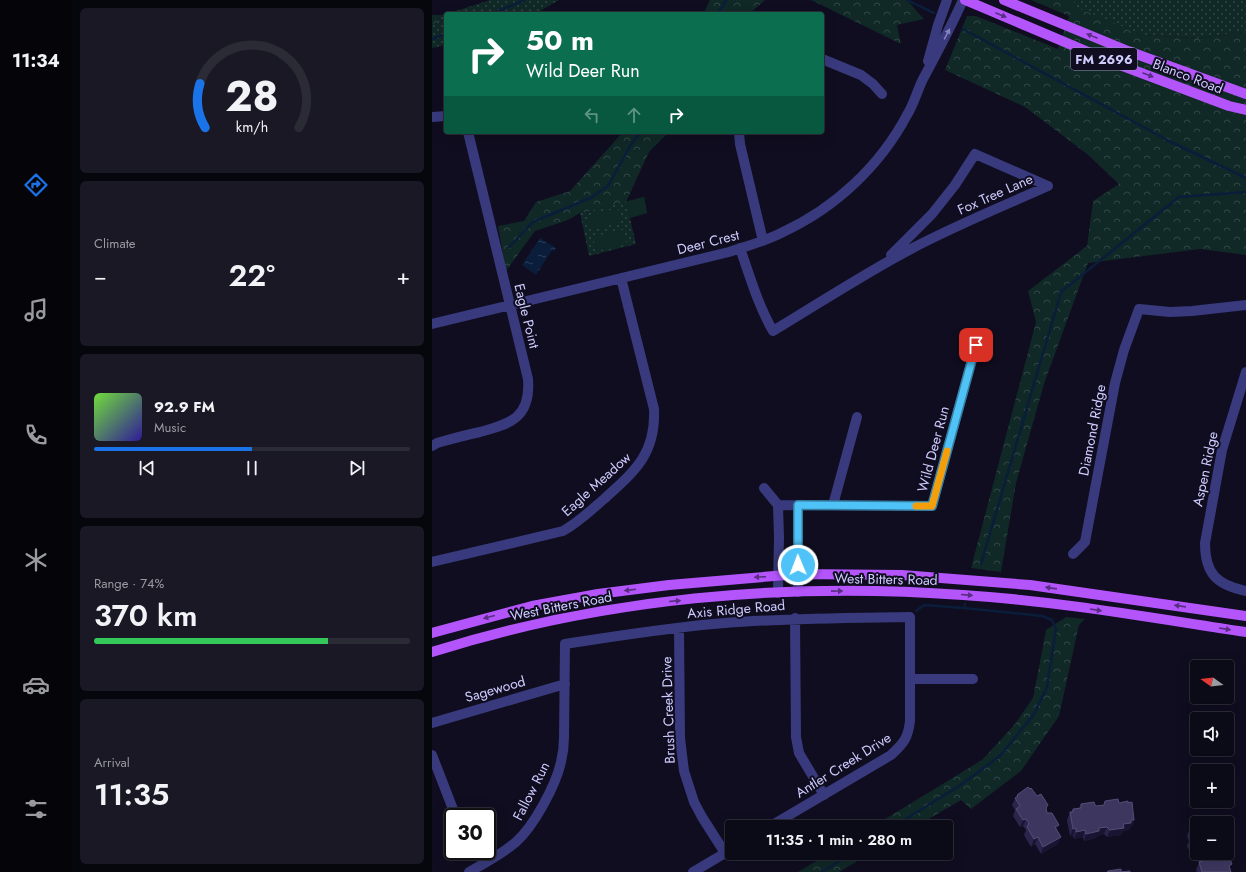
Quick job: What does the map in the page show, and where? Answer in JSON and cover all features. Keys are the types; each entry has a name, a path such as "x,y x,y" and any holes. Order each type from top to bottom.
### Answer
{"main road":[{"name":"Blanco Road","path":"964,0 1112,62 1228,106 1246,110"},
{"name":"Blanco Road","path":"1004,0 1128,51 1246,94"},
{"name":"West Bitters Road","path":"432,633 532,606 598,594 669,585 798,574 902,575 1030,585 1246,616"},
{"path":"1027,601 1030,585"},
{"name":"West Bitters Road","path":"432,652 536,623 600,611 665,601 778,592 907,592 964,595 1074,607 1246,632"}],"street":[{"name":"Deer Crest","path":"432,324 740,248 763,241 809,219 833,202 855,183 875,162 893,139 908,115 922,80 947,0"},
{"name":"Deer Crest","path":"922,80 950,30 964,0"},
{"path":"824,60 861,75 882,94"},
{"path":"432,117 444,116"},
{"name":"Eagle Point","path":"432,446 437,443 506,424 519,414 526,404 529,392 528,379 468,134"},
{"path":"739,134 740,144 763,241"},
{"name":"Fox Tree Lane","path":"740,248 758,300 773,331 873,270 948,230 1048,186 975,154 956,185 932,214 906,241 873,270"},
{"name":"Eagle Meadow","path":"432,562 563,531 577,522 629,476 642,460 648,450 652,438 654,409 621,278"},
{"name":"Diamond Ridge","path":"1073,554 1085,542 1115,383 1124,350 1139,309 1170,312 1246,305"},
{"name":"Wild Deer Run","path":"778,505 932,506 976,345"},
{"name":"Aspen Ridge","path":"1246,372 1222,450 1205,544 1205,558 1211,573 1223,585 1246,591"},
{"path":"833,505 857,417"},
{"path":"764,488 778,505 778,592"},
{"path":"798,505 798,592"},
{"path":"779,537 798,537"},
{"name":"Axis Ridge Road","path":"565,644 650,631 724,623 795,618 910,617"},
{"name":"Antler Creek Drive","path":"781,820 891,755 903,744 909,732 910,721 910,617"},
{"path":"795,618 796,737 800,753 824,795"},
{"name":"Brush Creek Drive","path":"679,628 680,738 684,771 694,802 702,817 725,847"},
{"name":"Fallow Run","path":"496,855 516,842 531,825 537,816 558,772 563,752 565,644"},
{"path":"910,679 973,679"},
{"name":"Sagewood","path":"432,722 565,684"},
{"path":"432,755 453,808"},
{"path":"693,872 725,853"},
{"name":"Fallow Run","path":"469,872 488,860"}],"green space":[{"path":"490,0 559,0 538,12 452,12"},
{"path":"710,0 765,0 751,12 704,12"},
{"path":"811,0 907,0 924,19 897,25 901,44"},
{"path":"1031,0 1075,0 1073,6 1143,35 1198,38 1246,32 1246,255 1200,249 1088,263 1044,384 1016,483 1001,572 971,568 1036,322 1028,291 1087,246 1093,201 1119,184 1087,154 1025,107 945,70 967,16 976,16 1058,49 1069,16"},
{"path":"1075,0 1246,0 1246,32 1198,38 1142,35 1072,6"},
{"path":"432,15 443,15 432,26"},
{"path":"443,15 444,45 432,48 432,26"},
{"path":"621,134 667,134 649,152 626,202 580,213 568,220 535,231 506,271 498,226 524,221 536,202 570,191"},
{"path":"644,197 647,213 630,218 636,244 589,256 580,213"},
{"path":"644,197 647,213 630,218 626,202"},
{"path":"618,208 621,222 591,230 588,216"},
{"path":"623,230 627,244 596,251 593,237"},
{"path":"1066,617 1085,619 1079,625 1059,716 1021,771 971,809 961,800 927,820 883,820 982,760 1015,724 1033,698 1046,630"},
{"path":"818,860 859,860 839,872 798,872"}],"water":[{"path":"540,238 556,248 554,251 552,250 536,275 522,265"}],"building":[{"path":"1028,787 1030,789 1031,788 1037,796 1041,794 1048,805 1046,808 1047,813 1052,813 1059,825 1055,827 1061,837 1043,847 1038,837 1034,839 1027,827 1029,823 1026,819 1023,820 1016,809 1020,806 1015,798"},
{"path":"1118,799 1119,803 1128,801 1128,803 1132,802 1134,820 1131,820 1131,823 1123,824 1124,828 1110,830 1107,827 1099,828 1099,831 1086,834 1085,830 1076,832 1076,828 1073,829 1070,812 1073,812 1073,809 1081,808 1081,804 1094,802 1096,806 1104,805 1105,801"},
{"path":"1230,860 1232,864 1229,866 1231,872 1202,872 1199,862"},
{"path":"1121,869 1121,872 1107,872 1108,871"}],"waterway":[{"path":"497,12 524,0"},
{"path":"719,12 726,0"},
{"path":"907,0 934,13"},
{"path":"963,29 1169,141 1246,178"},
{"path":"432,39 444,35"},
{"path":"509,247 533,222 590,198 608,186 633,141 640,134"},
{"path":"981,564 1061,292 1179,197 1246,192"},
{"path":"904,820 959,786 1000,756 1034,714 1047,687 1056,629 1052,620 1042,616 964,608 965,604"},
{"path":"916,611 924,605 964,608"},
{"path":"822,872 841,860"}],"slow traffic":[{"path":"916,506 932,506 947,451"}],"route":[{"path":"798,565 798,505 932,506 976,345"}]}
